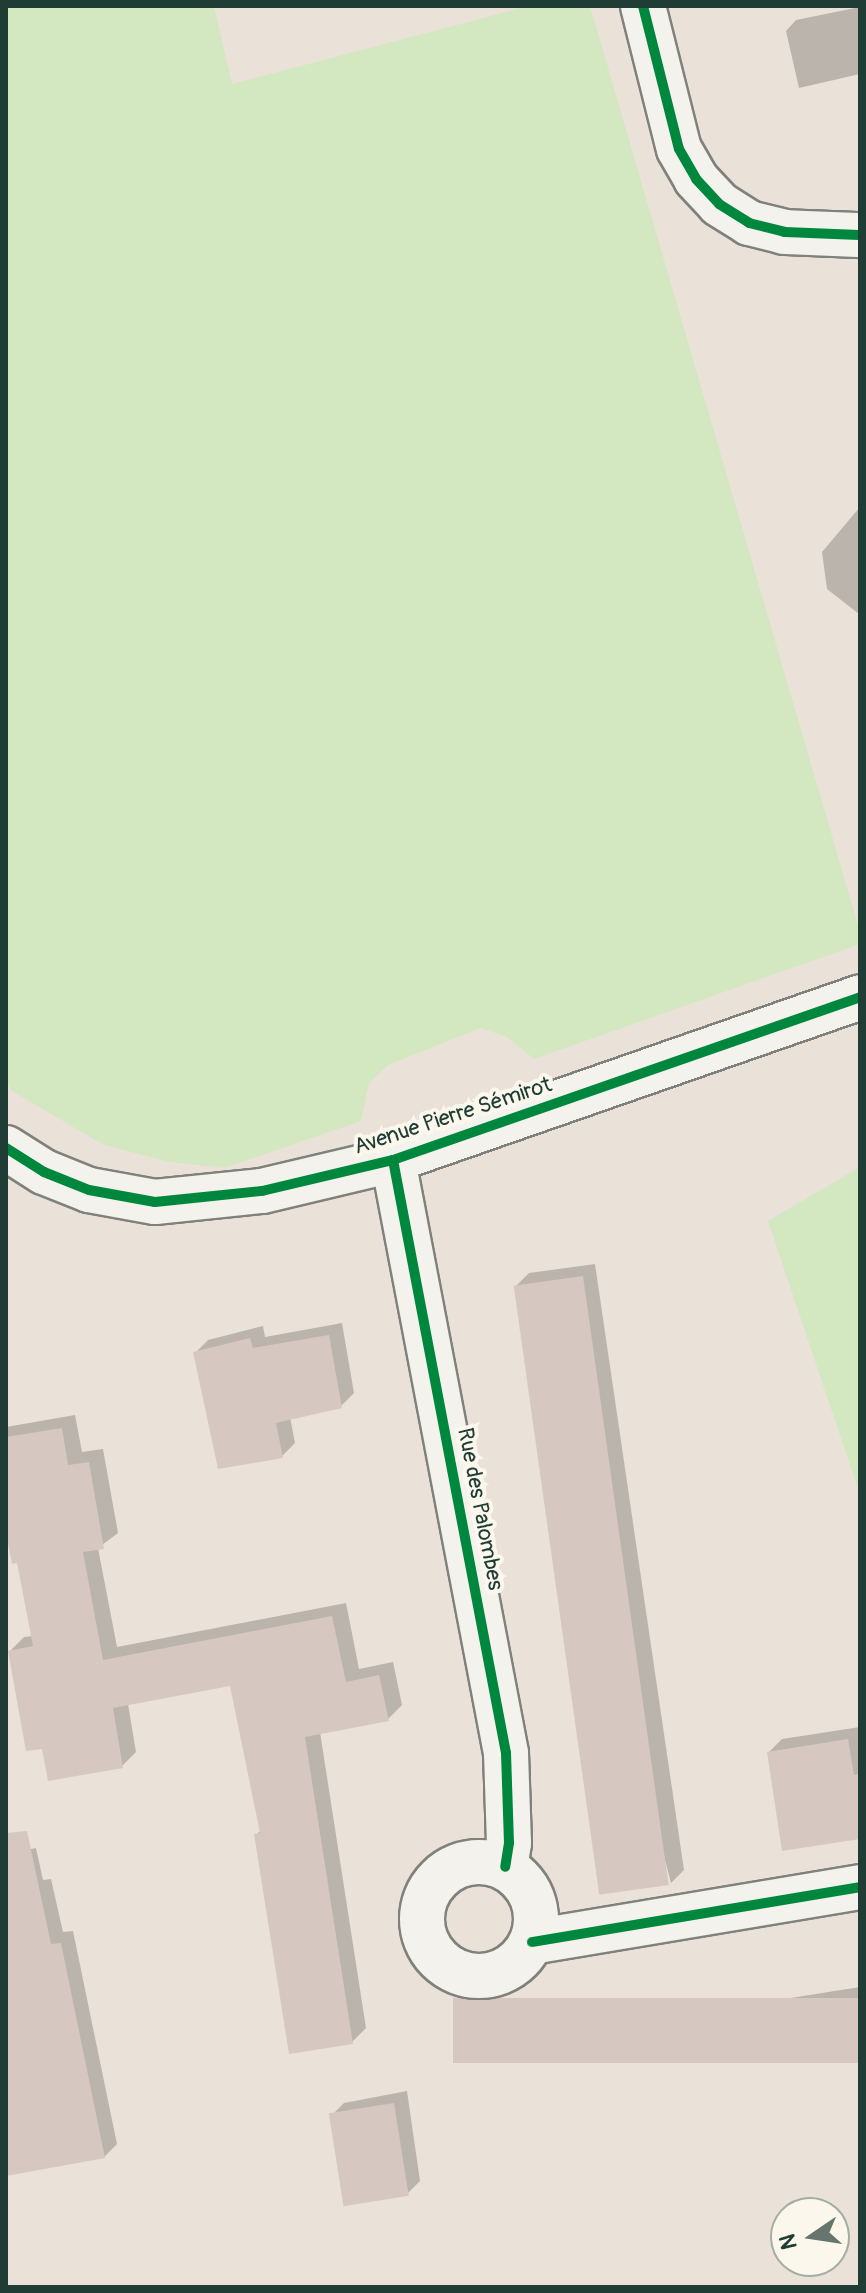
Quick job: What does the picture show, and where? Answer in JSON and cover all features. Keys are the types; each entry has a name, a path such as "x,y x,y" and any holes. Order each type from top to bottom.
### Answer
{"street":[{"path":"643,6 679,149 696,179 719,204 749,223 784,232 860,235"},
{"name":"Avenue Pierre Sémirot","path":"6,1148 44,1172 89,1190 155,1202 262,1191 393,1160 860,997"},
{"name":"Rue des Palombes","path":"393,1160 506,1753 509,1843 505,1867"},
{"path":"475,1861 505,1867 527,1887 536,1914 532,1942 507,1969 475,1977 456,1972 435,1957 422,1932 423,1903 439,1876 456,1865 475,1861"},
{"path":"532,1942 860,1887"}],"green space":[{"path":"6,6 214,6 232,84 529,6 590,6 860,932 860,944 534,1059 507,1037 481,1028 388,1065 369,1083 361,1121 224,1168 170,1162 104,1145 12,1091 6,1082"},
{"path":"860,1167 860,1495 768,1221"}],"building":[{"path":"583,1276 669,1885 599,1895 514,1286"},
{"path":"329,1335 342,1408 276,1423 283,1458 218,1469 193,1352 250,1338 253,1348"},
{"path":"62,1428 68,1465 89,1462 104,1549 83,1552 103,1660 332,1616 346,1682 379,1675 389,1721 305,1737 353,2044 289,2054 254,1834 260,1833 230,1686 113,1708 123,1768 48,1781 42,1749 26,1751 8,1651 33,1646 17,1563 12,1564 6,1532 6,1437"},
{"path":"848,1739 854,1775 860,1774 860,1839 782,1851 767,1752"},
{"path":"27,1831 51,1944 61,1943 105,2158 6,2176 6,1833"},
{"path":"453,1998 860,1998 860,2063 453,2063"},
{"path":"394,2103 409,2196 344,2206 329,2113"}],"cycle path":[{"path":"643,6 679,149 696,179 719,204 749,223 784,232 860,235"},
{"path":"6,1148 44,1172 89,1190 155,1202 262,1191 393,1160 860,997"},
{"path":"393,1160 506,1753 509,1843 505,1867"},
{"path":"532,1942 860,1887"}]}
